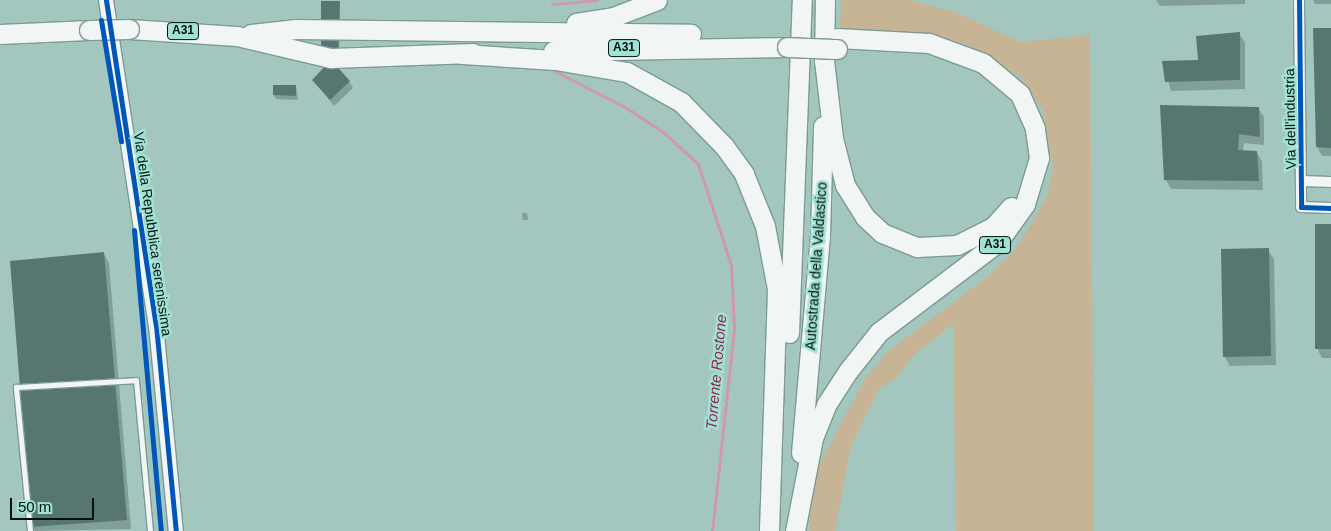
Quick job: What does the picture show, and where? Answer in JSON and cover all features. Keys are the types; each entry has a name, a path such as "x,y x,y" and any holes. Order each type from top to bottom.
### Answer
{"highway":[{"name":"A31","path":"505,31 598,20 657,0"},
{"name":"Autostrada della Valdastico","path":"770,531 788,334 802,0"},
{"name":"Autostrada della Valdastico","path":"795,531 820,236 833,49 825,0"},
{"name":"A31","path":"0,34 129,29 237,36 331,58 788,42"},
{"name":"A31","path":"237,36 296,29 505,31 788,42 833,49 946,57 973,68 1006,94 1024,127 1029,164 1017,197 993,227 958,245 930,248 893,240 865,218 850,198 840,167 833,49"},
{"name":"A31","path":"795,531 813,438 826,405 848,370 879,332 998,242 1025,204 1039,158 1035,128 1020,94 983,63 929,43 833,49"},
{"name":"A31","path":"462,54 555,60 627,72 681,102 724,146 744,174 765,226 777,289 770,531"}],"street":[{"name":"Via della Repubblica serenissima","path":"106,0 156,325 176,531"},
{"name":"Via dell'industria","path":"1299,0 1301,207 1331,208"},
{"name":"Via dell'industria","path":"1302,182 1331,182"}],"lane":[{"path":"30,531 16,387 136,380 150,531"}],"shaded area":[{"path":"841,0 910,0 958,13 1019,42 1090,35 1094,531 956,531 953,324 916,353 894,380 880,387 851,446 835,531 809,531 815,473 863,382 886,353 986,278 1016,249 1047,197 1053,166 1043,110 1022,78 966,44 908,32 840,29"}],"building":[{"path":"321,1 340,1 338,60 321,60"},
{"path":"1313,28 1331,28 1331,148 1316,147"},
{"path":"1240,32 1240,80 1165,82 1162,61 1198,60 1196,36"},
{"path":"331,60 350,81 330,100 312,80"},
{"path":"273,85 296,85 296,96 273,95"},
{"path":"1160,105 1259,107 1260,137 1239,134 1238,150 1257,151 1259,181 1164,180"},
{"path":"1315,224 1331,224 1331,349 1315,349"},
{"path":"1269,248 1271,356 1223,357 1221,249"},
{"path":"104,252 127,520 31,527 10,261"}],"waterway":[{"name":"Torrente Rostone","path":"552,4 597,0"},
{"name":"Torrente Rostone","path":"545,66 625,107 663,132 698,164 731,265 734,329 712,531"}],"cycle path":[{"path":"106,0 156,325 176,531"},
{"path":"1299,0 1301,207 1331,208"},
{"path":"101,20 121,141"},
{"path":"134,230 161,531"}]}
